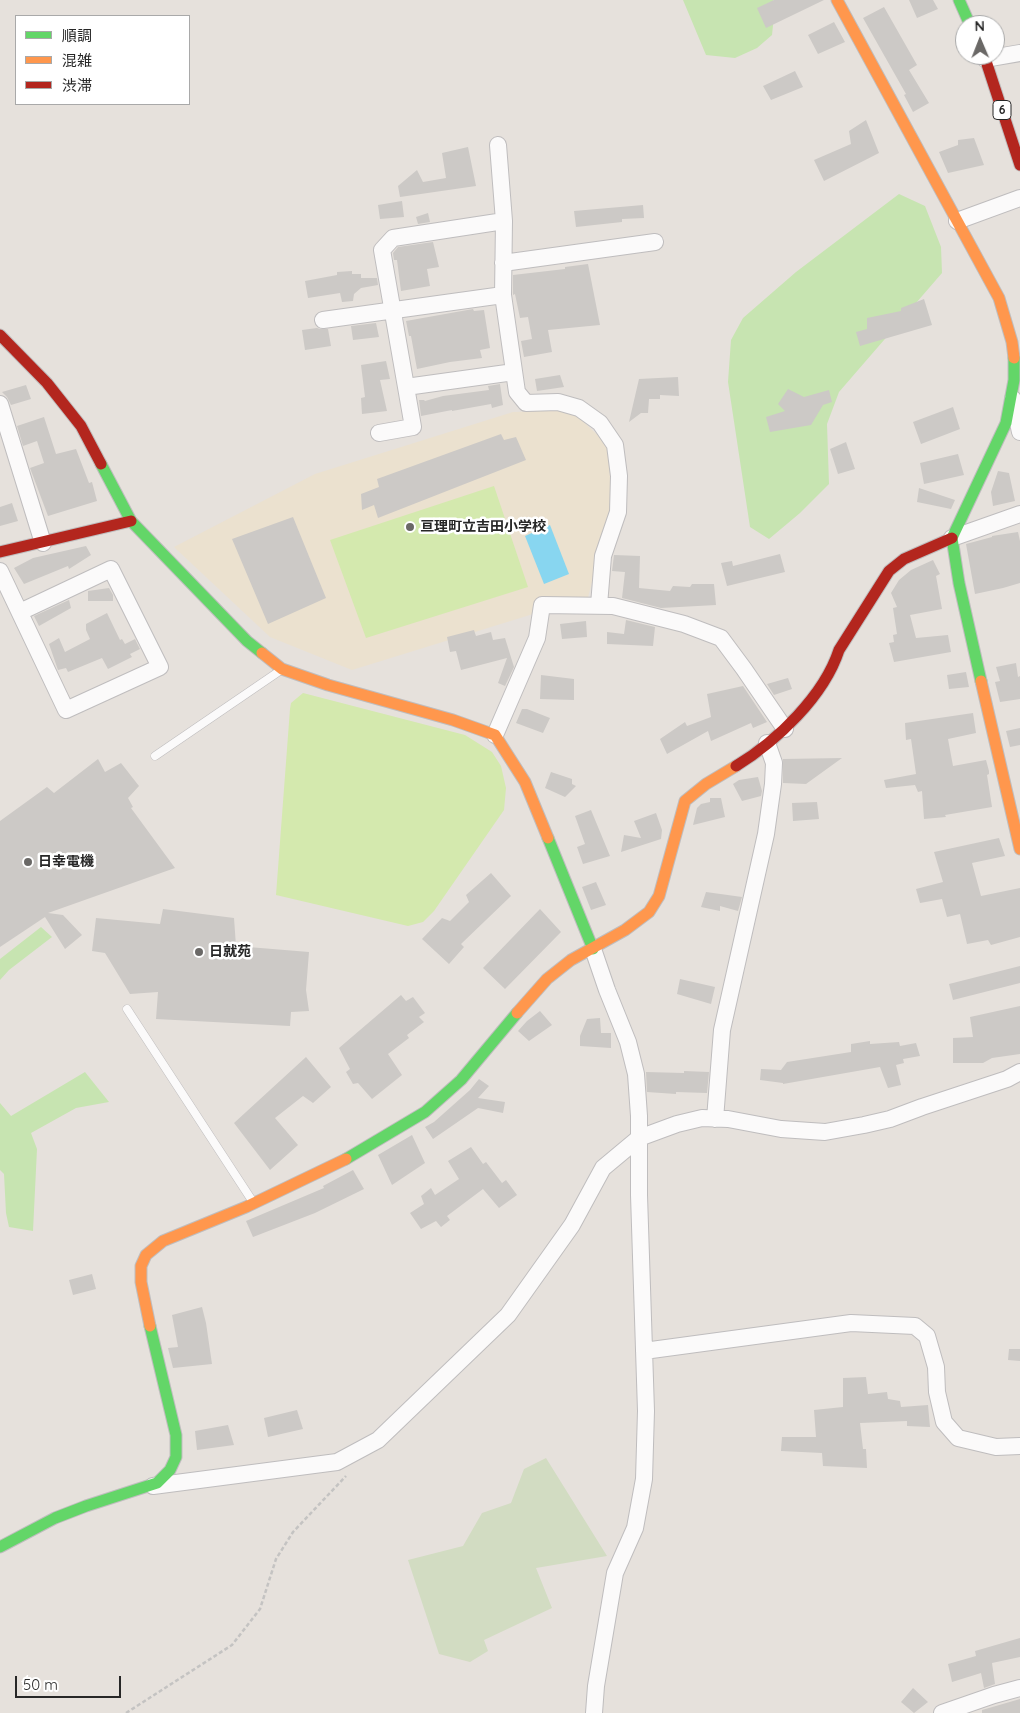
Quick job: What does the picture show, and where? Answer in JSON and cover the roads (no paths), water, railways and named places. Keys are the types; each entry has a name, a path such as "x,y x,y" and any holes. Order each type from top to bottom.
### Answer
{"main road":[{"path":"837,0 999,298 1012,342 1014,380 1006,422 952,538 958,584 1020,848"},
{"path":"959,0 966,15"},
{"name":"6","path":"987,65 1020,165"},
{"path":"0,335 47,383 81,426 131,521 247,640 282,669 495,734 525,782 593,949"},
{"path":"0,552 131,521"},
{"path":"0,1547 56,1518 86,1506 157,1483 164,1478 175,1462 178,1454 175,1429 163,1384 141,1282 141,1266 146,1255 163,1241 254,1203 339,1163 424,1112 461,1080 547,979 571,960 625,930 649,912 659,896 685,801 694,792 746,760 784,729 814,695 837,661 839,650 890,571 904,559 952,538"}],"street":[{"path":"1005,55 1020,53"},
{"path":"498,144 504,221 503,295 517,392 526,403 558,402 579,408 600,423 615,445 619,476 618,512 603,556 599,605"},
{"path":"957,221 1020,198"},
{"path":"379,433 413,427 382,250 393,238 504,221"},
{"path":"504,263 655,242"},
{"path":"323,320 503,295"},
{"path":"406,387 514,372"},
{"path":"1012,392 1020,432"},
{"path":"0,404 43,543"},
{"path":"952,538 1020,514"},
{"path":"0,571 66,710 160,667 111,569 20,612"},
{"path":"495,734 537,638 542,605 613,606 684,624 721,638 784,729"},
{"path":"715,1119 722,1030 766,834 773,784 774,763 767,743"},
{"path":"593,949 628,1042 636,1074 640,1116 639,1195 646,1411 644,1479 636,1528 615,1573 596,1686 594,1713"},
{"path":"143,1488 337,1462 378,1440 508,1315 572,1225 603,1168 639,1138 677,1124 702,1118 728,1119 781,1128 825,1132 890,1119 1007,1080 1020,1072"},
{"path":"644,1351 852,1324 915,1326 927,1336 936,1367 938,1392 944,1422 953,1433 958,1438 996,1447 1020,1446"},
{"path":"942,1713 1020,1688"}],"lane":[{"path":"155,756 282,669"},
{"path":"127,1009 254,1203"}],"water":[{"path":"550,525 569,574 544,584 525,536"}],"place":[{"name":"亘理町立吉田小学校","path":"410,527"},
{"name":"日幸電機","path":"28,862"},
{"name":"日就苑","path":"199,952"}]}
